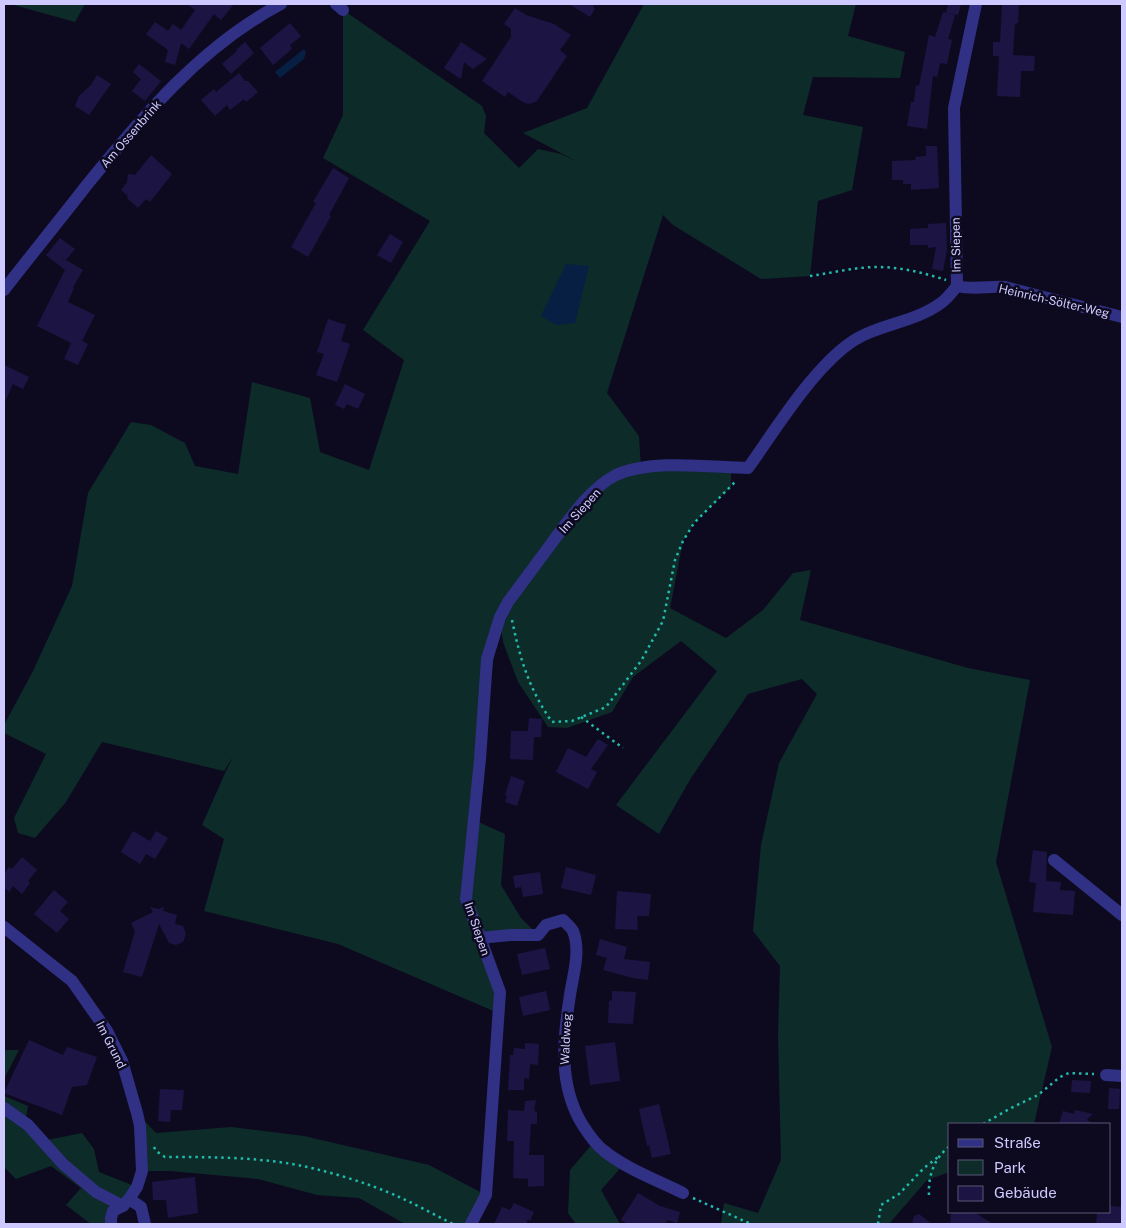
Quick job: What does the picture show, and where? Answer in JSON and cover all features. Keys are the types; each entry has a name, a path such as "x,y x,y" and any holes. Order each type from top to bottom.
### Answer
{"street":[{"name":"Am Ossenbrink","path":"4,290 126,137 184,75 229,36 281,4"},
{"name":"Im Siepen","path":"470,1224 486,1195 500,992 466,899 480,759 487,659 500,617 508,602 575,512 593,492 616,476 640,468 664,466 748,468 804,391 833,357 851,342 918,316 942,303 957,286 954,108 976,4"},
{"name":"Heinrich-Sölter-Weg","path":"957,286 970,289 987,286 1005,287 1122,317"},
{"path":"1054,860 1122,915"},
{"name":"Waldweg","path":"480,938 510,934 538,934 546,925 563,920 573,930 576,948 575,965 564,1046 567,1091 574,1110 588,1134 603,1151 624,1164 683,1193"},
{"name":"Im Grund","path":"4,927 72,981 107,1031 122,1061 133,1093 140,1126 142,1171 137,1187 126,1202 114,1211 111,1224"},
{"path":"1106,1075 1122,1076"},
{"path":"4,1108 28,1126 63,1164 96,1192 141,1207 145,1224"}],"path":[{"path":"810,276 876,267 899,268 924,273 957,286"},
{"path":"508,602 528,682 540,705 552,722 581,718 606,707 641,661 663,621 675,560 683,541 694,523 748,468"},
{"path":"581,718 623,748"},
{"path":"985,1123 1038,1095 1060,1077 1069,1073 1106,1075"},
{"path":"152,1143 156,1151 165,1157 236,1158 287,1163 330,1174 398,1196 453,1224"},
{"path":"878,1224 881,1205 899,1194 924,1168 948,1148"},
{"path":"929,1195 928,1186 932,1169 938,1157"},
{"path":"683,1193 751,1224"}],"green space":[{"path":"10,4 85,4 75,22"},
{"path":"644,4 856,4 848,36 905,52 900,78 813,77 803,115 863,127 852,190 818,201 810,276 761,279 673,225 663,215 607,393 639,436 641,468 731,467 731,487 694,523 683,541 670,608 726,638 763,610 793,573 811,570 800,620 968,668 1030,680 996,862 1052,1047 1034,1123 948,1123 948,1173 927,1180 889,1224 721,1224 724,1203 758,1213 781,1160 778,1035 780,966 753,931 761,845 779,763 817,694 802,679 748,694 691,778 659,834 616,805 717,671 681,641 633,677 612,712 567,728 548,727 518,682 503,642 500,619 497,630 474,820 505,834 501,885 521,918 538,935 483,938 500,992 498,1013 338,944 204,911 224,839 202,825 233,757 224,771 102,742 66,802 35,838 18,833 14,818 46,754 4,733 4,725 33,671 72,586 88,493 131,422 151,425 185,443 195,466 238,474 252,382 310,398 320,452 369,470 404,360 363,330 430,221 323,158 343,115 343,10 482,106 486,116 484,133 519,168 538,149 561,154 578,162 523,133 587,108"},
{"path":"4,1050 19,1050 4,1079"},
{"path":"4,1096 28,1106 24,1129 37,1142 82,1133 94,1149 99,1172 137,1187 112,1224 91,1224 66,1205 81,1188 51,1166 16,1179 4,1167"},
{"path":"137,1113 156,1133 231,1127 304,1136 429,1165 486,1195 471,1224 405,1224 359,1198 317,1195 258,1179 170,1171 142,1171"},
{"path":"594,1142 624,1164 601,1190 620,1224 576,1224 568,1213 570,1170"}],"water":[{"path":"304,49 306,52 304,59 280,78 275,72"},
{"path":"566,264 589,266 575,323 556,325 541,316"}],"building":[{"path":"187,4 234,4 221,20 214,14 189,49 181,43 175,65 165,62 168,50 146,34 155,22 168,31 173,24 181,30 195,10"},
{"path":"569,4 595,4 593,7 595,9 590,17"},
{"path":"948,4 961,4 958,15 946,13"},
{"path":"1002,4 1019,4 1018,23 1015,24 1013,55 1035,56 1034,71 1021,71 1020,97 997,96 999,56 993,56 993,42 1000,42"},
{"path":"515,8 526,15 554,24 571,35 560,50 567,56 537,101 530,104 524,103 508,92 505,97 482,81 511,37 511,29 504,24"},
{"path":"943,12 955,15 948,39 952,40 947,64 940,63 937,77 933,76 927,129 907,126 911,102 914,102 916,85 919,86 929,35 935,37"},
{"path":"290,23 301,36 290,45 292,49 273,65 260,48"},
{"path":"245,42 254,53 231,74 222,64"},
{"path":"461,42 487,59 473,69 464,62 461,79 444,68"},
{"path":"139,64 161,81 145,101 132,91 141,79 133,72"},
{"path":"239,73 258,92 246,102 244,99 230,110 227,105 215,116 201,100 214,89 216,92"},
{"path":"97,75 111,84 89,115 75,106 79,96 91,85"},
{"path":"926,146 937,146 939,188 911,190 911,184 903,184 903,180 892,180 892,161 916,160 915,157 926,156"},
{"path":"151,155 172,174 150,202 146,199 138,208 121,190 127,182 128,174 135,175"},
{"path":"333,168 349,178 329,215 331,216 308,257 291,247 316,203 313,202"},
{"path":"946,223 947,250 943,271 932,269 936,247 928,248 928,245 910,245 910,229 928,228 928,224"},
{"path":"390,234 403,242 391,263 377,255"},
{"path":"60,238 75,249 66,260 83,270 73,287 68,302 95,315 82,341 88,344 78,365 64,359 71,343 37,326 65,270 46,255"},
{"path":"328,319 346,325 341,341 350,344 337,382 316,375 324,354 317,352"},
{"path":"4,365 29,377 23,389 13,384 4,404"},
{"path":"345,384 365,394 358,409 347,404 344,409 335,405"},
{"path":"529,718 542,719 541,737 534,737 533,760 510,759 511,731 528,731"},
{"path":"598,739 608,745 591,769 597,772 588,789 556,772 568,748 586,757"},
{"path":"511,776 525,781 517,806 505,802 507,796 505,795"},
{"path":"133,831 150,841 156,831 168,838 155,859 146,854 140,864 121,852"},
{"path":"1033,850 1047,852 1046,881 1061,882 1060,890 1075,891 1073,915 1033,912 1036,883 1029,882"},
{"path":"22,857 37,870 28,881 30,883 22,894 13,886 9,892 4,887 4,874 9,867 12,869"},
{"path":"566,867 596,875 591,895 561,888"},
{"path":"540,872 543,894 523,897 521,887 515,888 513,876"},
{"path":"54,890 68,902 60,911 69,919 57,933 34,914"},
{"path":"617,891 651,894 649,916 637,916 638,930 615,929"},
{"path":"150,907 159,909 164,907 163,911 177,915 175,924 183,926 186,934 183,942 176,945 169,943 159,924 142,977 123,972 135,931 131,923 153,912"},
{"path":"600,939 627,947 624,959 650,962 648,980 603,970 607,958 596,955"},
{"path":"545,948 550,969 522,975 517,954"},
{"path":"546,991 550,1010 523,1016 519,997"},
{"path":"612,991 636,992 633,1024 608,1023 609,1001 612,1000"},
{"path":"29,1040 63,1055 67,1047 97,1057 87,1085 72,1087 62,1115 4,1093"},
{"path":"615,1042 620,1081 590,1085 585,1046"},
{"path":"525,1043 539,1044 538,1065 530,1064 529,1079 524,1078 524,1090 508,1090 510,1055 513,1055 514,1048 525,1049"},
{"path":"1072,1080 1091,1081 1090,1093 1071,1092"},
{"path":"1109,1088 1120,1089 1119,1109 1108,1109"},
{"path":"160,1089 184,1090 182,1110 171,1110 170,1122 158,1121"},
{"path":"536,1100 534,1111 537,1112 537,1124 531,1124 529,1155 544,1155 544,1186 528,1187 528,1179 513,1178 514,1141 507,1141 508,1110 524,1111 525,1101"},
{"path":"659,1104 671,1154 652,1158 649,1145 647,1146 639,1109"},
{"path":"1075,1110 1093,1114 1087,1119 1091,1123 1059,1123 1063,1111 1074,1114"},
{"path":"195,1177 198,1213 168,1218 166,1200 153,1200 152,1182"},
{"path":"638,1193 660,1206 680,1212 677,1223 668,1220 665,1224 628,1224 621,1220"},
{"path":"514,1203 534,1212 530,1221 528,1219 526,1224 494,1224 502,1207 510,1210"},
{"path":"1111,1206 1122,1207 1122,1224 1096,1224 1097,1213 1111,1213"},
{"path":"951,1213 976,1213 993,1224 950,1224"},
{"path":"919,1214 932,1224 912,1224 914,1216"}]}
